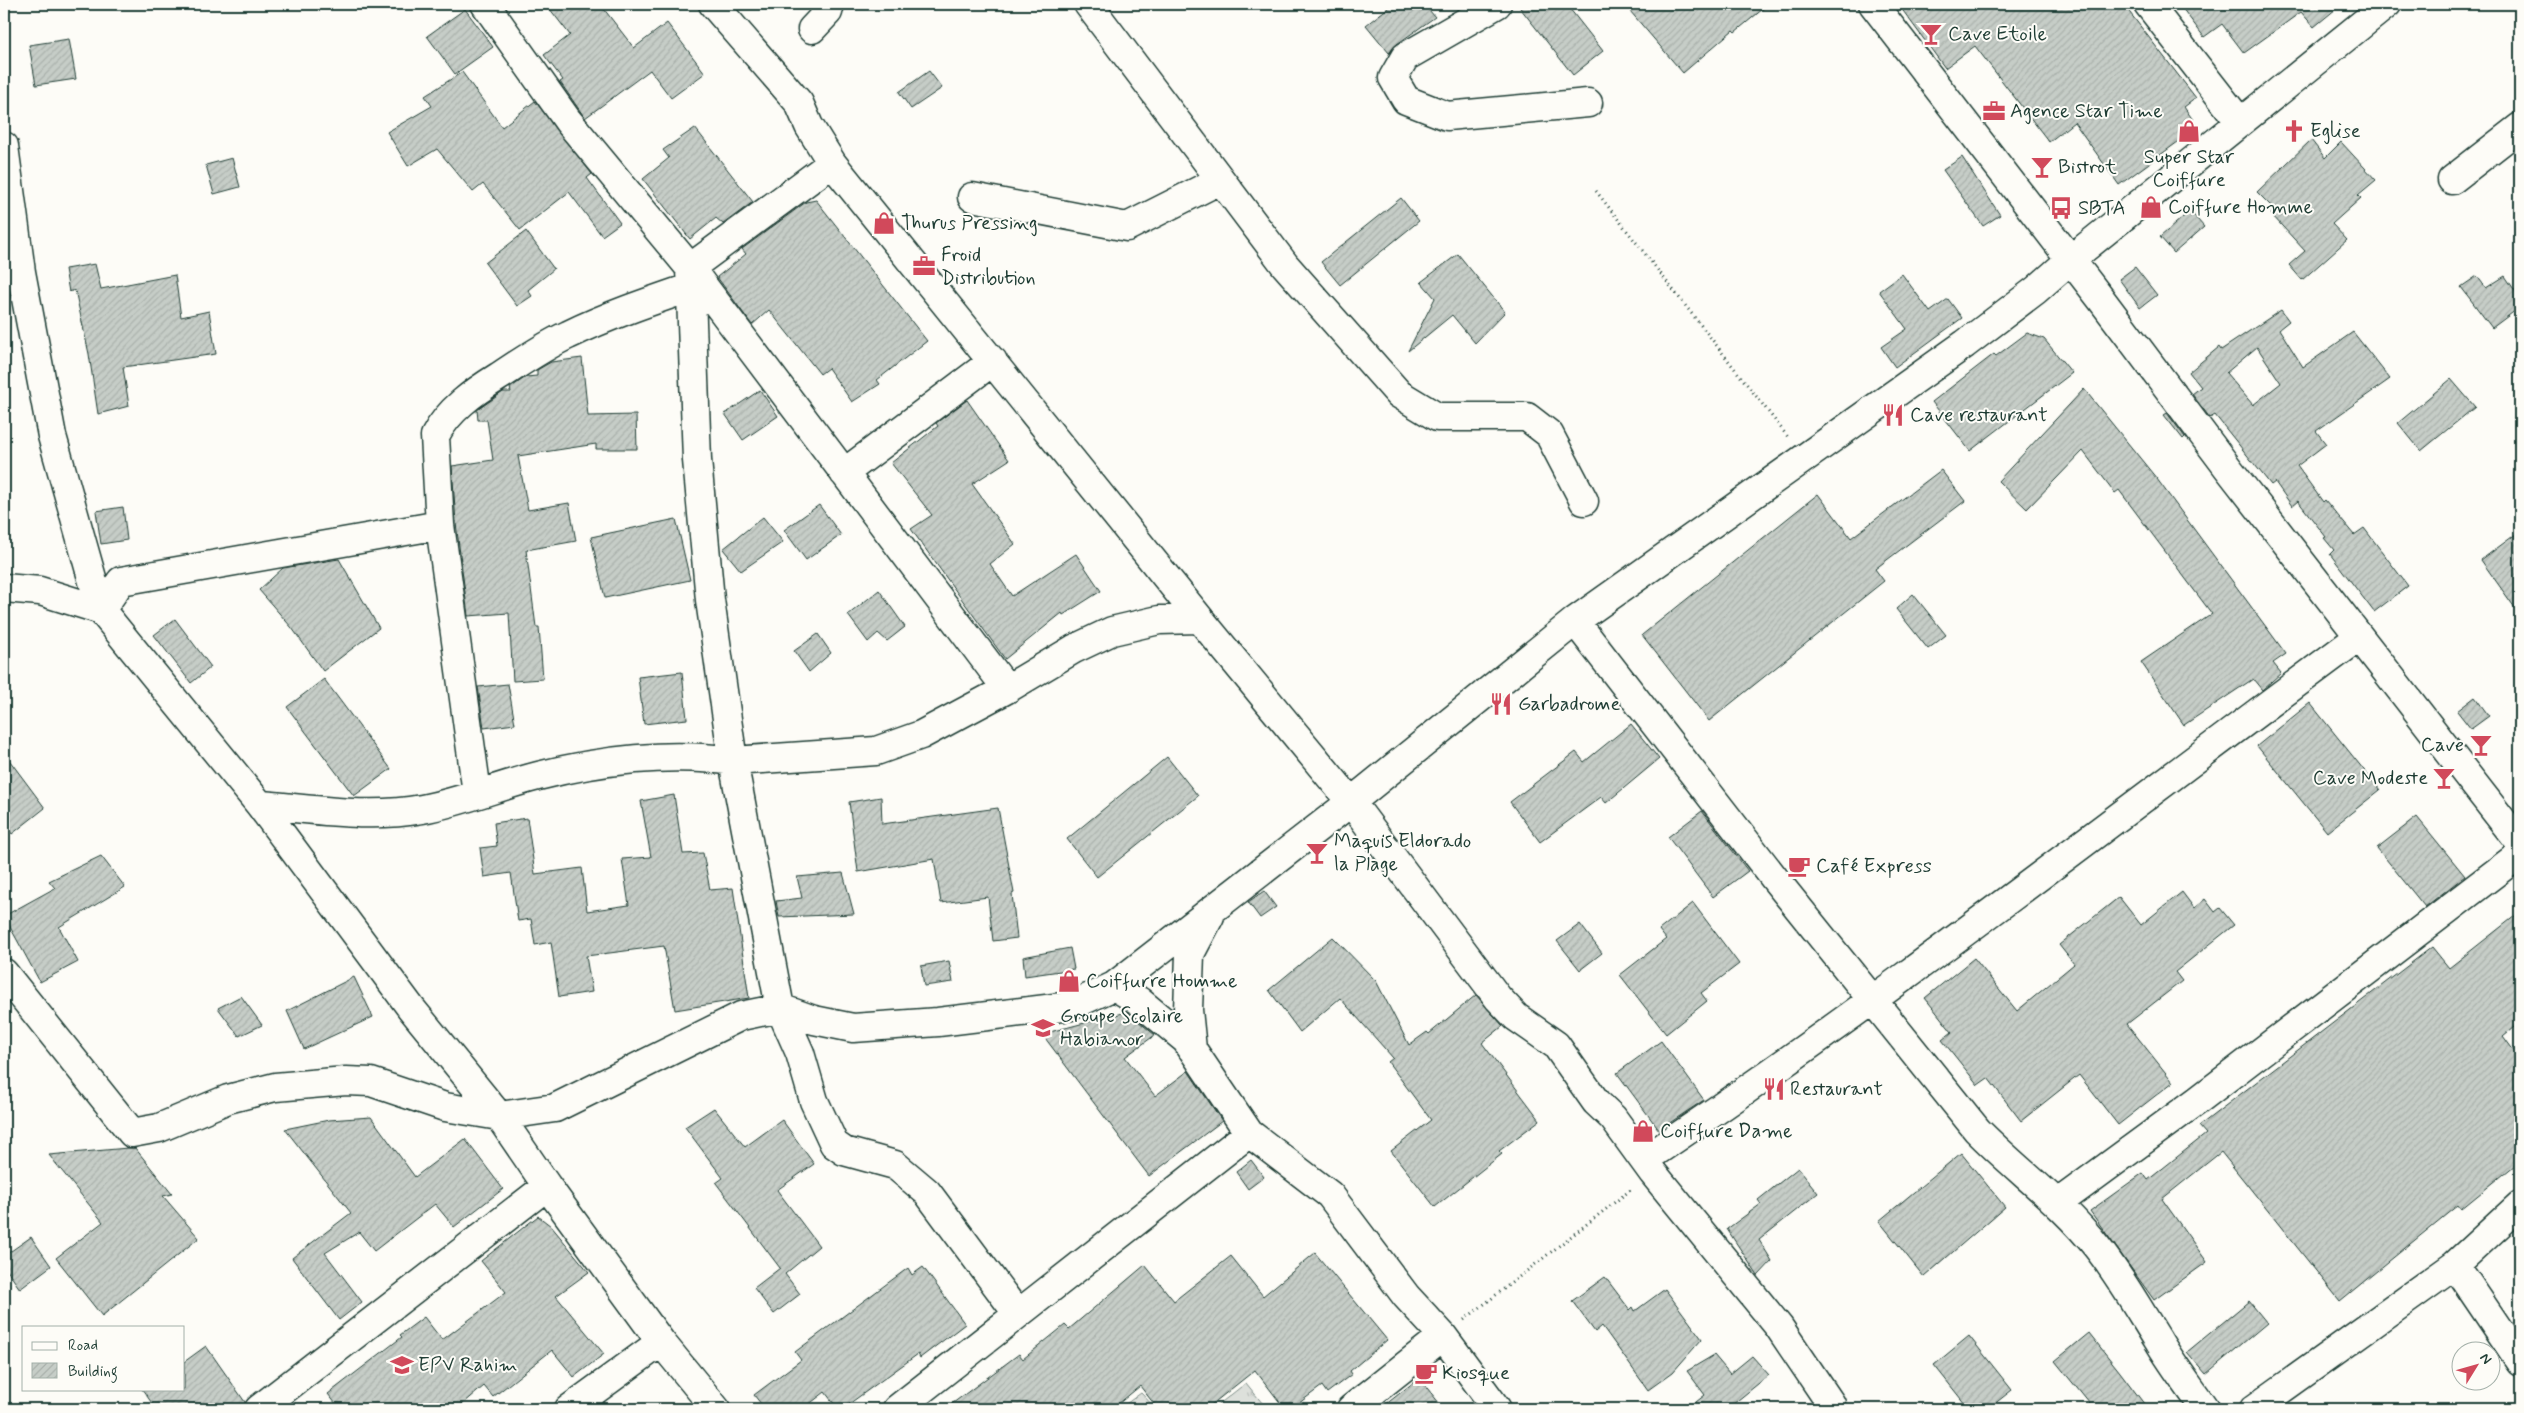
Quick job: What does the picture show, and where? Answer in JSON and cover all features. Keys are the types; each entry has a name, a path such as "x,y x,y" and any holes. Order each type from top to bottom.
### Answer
{"street":[{"path":"485,4 568,121 844,473 1007,689"},
{"path":"713,4 800,103 808,126 832,163 1200,619 1351,802 1498,998 1516,1017 1556,1044 1596,1102 1614,1118 1649,1166 1779,1327 1830,1404 1830,1409"},
{"path":"812,29 828,12 830,4"},
{"path":"1088,4 1285,265 1399,394 1437,417 1527,417 1549,434 1584,501"},
{"path":"1497,4 1404,57 1393,78 1406,100 1447,116 1588,103"},
{"path":"1873,4 2358,637 2520,843"},
{"path":"2148,4 2240,122"},
{"path":"4,973 132,1133 159,1128 228,1099 275,1088 346,1081 371,1082 445,1106 499,1116 555,1108 741,1016 780,1008 814,1020 853,1028 938,1022 1071,1006 1114,986 1351,802 1574,621 1964,344 2036,290 2070,260 2387,4"},
{"path":"2452,180 2520,127"},
{"path":"4,146 21,272 52,436 101,610 260,805 411,1008 499,1116 547,1186 661,1342 716,1409"},
{"path":"477,793 440,525 435,436 441,425 461,404 515,366 566,336 690,278 832,163"},
{"path":"972,197 1127,227 1220,180"},
{"path":"690,278 697,460 707,572 734,761 780,1008 800,1053 814,1101 834,1144 844,1151 896,1165 912,1177 927,1192 1017,1313"},
{"path":"844,473 993,361"},
{"path":"101,610 120,581 440,525"},
{"path":"4,588 40,591 101,610"},
{"path":"260,805 366,814 392,813 423,809 539,775 603,762 713,758 734,761 876,751 921,735 1007,689 1074,649 1112,631 1159,620 1200,619"},
{"path":"1574,621 1872,1000 1977,1130 2005,1159 2058,1203 2096,1246 2124,1284 2158,1341 2205,1409"},
{"path":"1649,1166 1715,1112 1872,1000 2358,637"},
{"path":"2058,1203 2213,1089 2520,854"},
{"path":"1192,1049 1188,1010 1190,954 1214,908"},
{"path":"1114,986 1164,1020 1192,1049 1249,1133 1330,1195 1406,1296 1443,1336 1497,1409"},
{"path":"896,1409 1249,1133"},
{"path":"259,1409 547,1186"},
{"path":"2254,1409 2455,1265 2520,1205"},
{"path":"2455,1265 2520,1362"},
{"path":"1351,1409 1443,1336"},
{"path":"569,1409 661,1342"}],"path":[{"path":"1596,191 1804,457"},
{"path":"1443,1336 1649,1166"}],"green space":[{"path":"1246,1383 1267,1409 1213,1409"},
{"path":"1141,1393 1156,1409 1119,1409"}],"building":[{"path":"546,4 600,4 634,48 667,23 705,73 671,98 650,70 585,118 560,82 563,80 544,55 570,35"},
{"path":"1393,4 1424,4 1435,17 1397,44 1389,53 1366,25"},
{"path":"1517,4 1566,4 1603,51 1573,75"},
{"path":"1624,4 1769,4 1735,32 1733,30 1683,73"},
{"path":"1898,4 2123,4 2196,98 2184,107 2200,130 2184,142 2182,139 2119,185 2074,122 2049,142 1975,46 1945,68"},
{"path":"2179,4 2342,4 2314,27 2301,12 2244,53 2222,24 2204,37"},
{"path":"465,9 493,47 455,74 427,36"},
{"path":"69,39 76,79 36,85 29,45"},
{"path":"929,71 942,88 911,109 899,92"},
{"path":"462,72 502,127 535,101 592,174 587,178 620,223 602,236 569,192 520,230 483,184 473,192 437,149 408,166 387,132 432,106 425,96"},
{"path":"695,128 753,202 723,224 716,218 690,239 643,179 669,158 663,150"},
{"path":"2311,140 2325,158 2341,142 2376,180 2358,195 2361,198 2332,224 2347,240 2302,280 2289,265 2305,251 2271,214 2275,210 2257,192"},
{"path":"1962,157 2000,215 1983,226 1943,170"},
{"path":"232,158 240,187 214,194 206,165"},
{"path":"1401,198 1419,221 1340,285 1321,262"},
{"path":"816,200 927,341 877,380 880,384 852,402 828,368 820,374 769,310 752,325 717,277 746,254 742,249 806,202"},
{"path":"2190,211 2204,227 2174,253 2160,237"},
{"path":"526,231 554,269 528,290 532,296 517,306 485,263"},
{"path":"1458,254 1505,312 1475,343 1452,315 1408,351 1435,298 1421,282"},
{"path":"95,264 101,289 175,275 181,317 209,311 216,354 123,367 129,406 98,414 89,354 75,290 69,292 65,269"},
{"path":"2135,267 2157,295 2140,308 2119,279"},
{"path":"1902,274 1930,312 1948,299 1962,318 1895,367 1881,347 1907,329 1879,291"},
{"path":"2477,276 2486,288 2505,276 2520,298 2520,307 2492,328 2461,287"},
{"path":"2281,310 2289,321 2279,329 2303,367 2353,332 2390,379 2316,431 2326,444 2297,466 2323,502 2325,500 2354,535 2364,528 2408,586 2374,612 2330,554 2334,550 2298,501 2292,506 2275,482 2271,485 2215,415 2210,418 2192,394 2201,387 2189,372 2219,347 2221,350","holes":["2257,347 2281,383 2253,405 2226,373"]},
{"path":"2027,333 2044,339 2072,373 1970,451 1932,402 1994,354 1996,356"},
{"path":"582,358 588,416 636,415 637,449 596,449 596,444 518,456 528,510 569,503 576,541 526,550 536,627 539,627 543,679 513,681 509,613 468,616 456,523 452,466 493,460 487,420 478,420 477,410 503,392 511,392 510,388 526,377 537,376 537,370 551,362"},
{"path":"2451,379 2475,407 2421,451 2398,423"},
{"path":"2084,389 2157,479 2286,654 2273,663 2281,673 2262,690 2253,679 2184,725 2141,662 2212,614 2119,490 2115,493 2083,451 2027,509 1998,481"},
{"path":"760,390 778,416 743,440 725,414"},
{"path":"967,400 1009,460 972,484 1015,544 990,564 1012,596 1076,554 1101,591 1063,615 1062,613 1005,659 911,529 932,515 891,463 938,426 936,423"},
{"path":"2167,413 2185,437 2183,439 2164,415"},
{"path":"1941,470 1965,501 1875,569 1884,581 1709,721 1642,635 1818,494 1851,538"},
{"path":"819,505 841,535 806,560 784,530"},
{"path":"123,507 127,540 101,544 96,511"},
{"path":"763,517 783,542 741,571 723,549"},
{"path":"676,519 690,580 605,598 591,537"},
{"path":"2520,531 2520,615 2481,560"},
{"path":"339,559 379,628 323,671 292,628 259,590 283,568"},
{"path":"879,590 905,627 887,641 878,633 868,642 848,615"},
{"path":"1913,594 1946,635 1928,649 1896,609"},
{"path":"175,619 211,667 191,683 154,635"},
{"path":"818,634 831,653 809,672 794,651"},
{"path":"682,672 687,719 644,724 638,677"},
{"path":"324,679 391,769 354,796 287,707"},
{"path":"508,684 515,724 484,728 478,687"},
{"path":"2475,697 2489,716 2471,729 2457,711"},
{"path":"2310,703 2380,790 2327,832 2257,746"},
{"path":"1631,724 1659,759 1606,803 1601,797 1540,842 1510,802 1576,752 1584,762"},
{"path":"4,753 45,808 12,834 4,823"},
{"path":"1167,757 1198,796 1097,877 1067,839"},
{"path":"674,795 683,854 703,853 710,890 733,888 749,998 675,1010 664,946 586,956 592,992 559,997 551,942 535,945 531,919 518,921 511,873 484,877 480,848 497,846 494,823 527,818 535,874 582,868 587,911 629,905 622,859 651,857 641,801"},
{"path":"881,797 882,824 998,808 1014,893 1012,894 1017,938 993,941 988,897 941,903 934,859 858,872 849,802"},
{"path":"1702,811 1748,871 1713,897 1668,837"},
{"path":"2417,817 2465,876 2425,907 2377,848"},
{"path":"101,856 125,887 59,927 78,962 40,982 4,916 55,888 49,881"},
{"path":"843,873 854,914 779,917 776,901 802,898 797,877"},
{"path":"1264,891 1276,907 1260,918 1248,902"},
{"path":"2182,892 2194,908 2205,899 2215,912 2220,908 2234,925 2175,972 2182,981 2127,1024 2173,1082 2118,1125 2079,1075 2021,1121 1988,1078 1978,1085 1942,1040 1952,1032 1925,998 1974,958 2017,1011 2074,964 2059,945 2119,897 2141,925"},
{"path":"1693,903 1739,964 1701,993 1707,1001 1666,1034 1620,975 1666,939 1659,930"},
{"path":"2520,912 2520,1022 2503,1036 2520,1059 2520,1161 2461,1209 2458,1205 2340,1301 2221,1152 2162,1199 2207,1262 2154,1300 2090,1211 2143,1173 2148,1180 2206,1134 2199,1126 2432,947 2449,968"},
{"path":"1580,924 1602,953 1580,970 1557,941"},
{"path":"1333,937 1376,981 1409,1045 1427,1032 1429,1034 1476,995 1503,1026 1482,1043 1540,1120 1499,1151 1502,1154 1435,1207 1391,1151 1431,1120 1388,1062 1393,1058 1340,998 1300,1032 1269,990"},
{"path":"1070,948 1074,969 1025,976 1023,957"},
{"path":"949,961 953,982 924,986 921,966"},
{"path":"354,977 373,1017 304,1049 287,1011"},
{"path":"241,996 262,1025 239,1036 218,1008"},
{"path":"1127,1012 1155,1035 1125,1057 1155,1096 1188,1071 1222,1121 1149,1176 1042,1034"},
{"path":"1661,1041 1704,1100 1659,1130 1617,1073"},
{"path":"714,1108 745,1147 782,1120 814,1164 777,1190 819,1246 785,1274 800,1294 774,1314 754,1288 780,1268 716,1183 723,1178 685,1127"},
{"path":"371,1117 415,1177 465,1139 503,1189 454,1227 435,1204 374,1251 359,1232 325,1253 362,1302 339,1320 292,1258 351,1213 285,1129 329,1120"},
{"path":"135,1148 172,1194 163,1196 199,1238 102,1316 56,1258 103,1222 49,1155"},
{"path":"1961,1153 2005,1207 1924,1277 1879,1221"},
{"path":"1251,1160 1264,1177 1248,1189 1236,1172"},
{"path":"1798,1168 1818,1193 1759,1240 1772,1261 1758,1276 1727,1229 1761,1204 1758,1200"},
{"path":"538,1216 551,1226 589,1272 556,1296 604,1354 574,1377 552,1350 493,1397 484,1386 457,1409 340,1409 328,1394 402,1337 400,1335 424,1317 442,1340 506,1292 481,1261"},
{"path":"31,1237 51,1266 20,1289 4,1266 4,1256"},
{"path":"1315,1253 1387,1340 1350,1371 1352,1374 1327,1393 1322,1386 1291,1409 1285,1409 1255,1370 1206,1409 1158,1409 1140,1386 1112,1409 945,1409 1019,1354 1023,1359 1065,1325 1069,1329 1145,1265 1174,1301 1231,1256 1263,1296"},
{"path":"923,1267 965,1324 920,1358 918,1354 842,1409 838,1409 825,1392 803,1409 765,1409 754,1395 801,1360 795,1352 908,1268 912,1275"},
{"path":"1605,1277 1630,1310 1633,1307 1635,1311 1665,1289 1702,1339 1673,1372 1648,1390 1602,1326 1595,1332 1572,1301"},
{"path":"2249,1301 2267,1323 2206,1374 2187,1352"},
{"path":"2089,1333 2148,1409 2094,1409 2055,1361"},
{"path":"1969,1336 2012,1390 1988,1409 1969,1409 1934,1365"},
{"path":"206,1346 245,1402 244,1409 156,1409 143,1390 185,1390 185,1361"},
{"path":"1714,1355 1730,1374 1752,1356 1769,1375 1727,1409 1687,1409 1705,1395 1687,1371"},
{"path":"1419,1378 1444,1409 1380,1409"}],"place":[{"name":"Cave Etoile","path":"1931,34"},
{"name":"Agence Star Time","path":"1994,111"},
{"name":"Super Star Coiffure","path":"2189,131"},
{"name":"Eglise","path":"2294,131"},
{"name":"Bistrot","path":"2042,167"},
{"name":"Coiffure Homme","path":"2151,207"},
{"name":"SBTA","path":"2061,208"},
{"name":"Thurus Pressing","path":"884,223"},
{"name":"Froid Distribution","path":"924,266"},
{"name":"Cave restaurant","path":"1893,415"},
{"name":"Garbadrome","path":"1501,704"},
{"name":"Cave","path":"2481,745"},
{"name":"Cave Modeste","path":"2444,778"},
{"name":"Maquis Eldorado la Plage","path":"1317,853"},
{"name":"Café Express","path":"1799,866"},
{"name":"Coiffurre Homme","path":"1069,981"},
{"name":"Groupe Scolaire Habianor","path":"1043,1028"},
{"name":"Restaurant","path":"1774,1089"},
{"name":"Coiffure Dame","path":"1643,1131"},
{"name":"EPV Rahim","path":"402,1365"},
{"name":"Kiosque","path":"1426,1373"}]}
